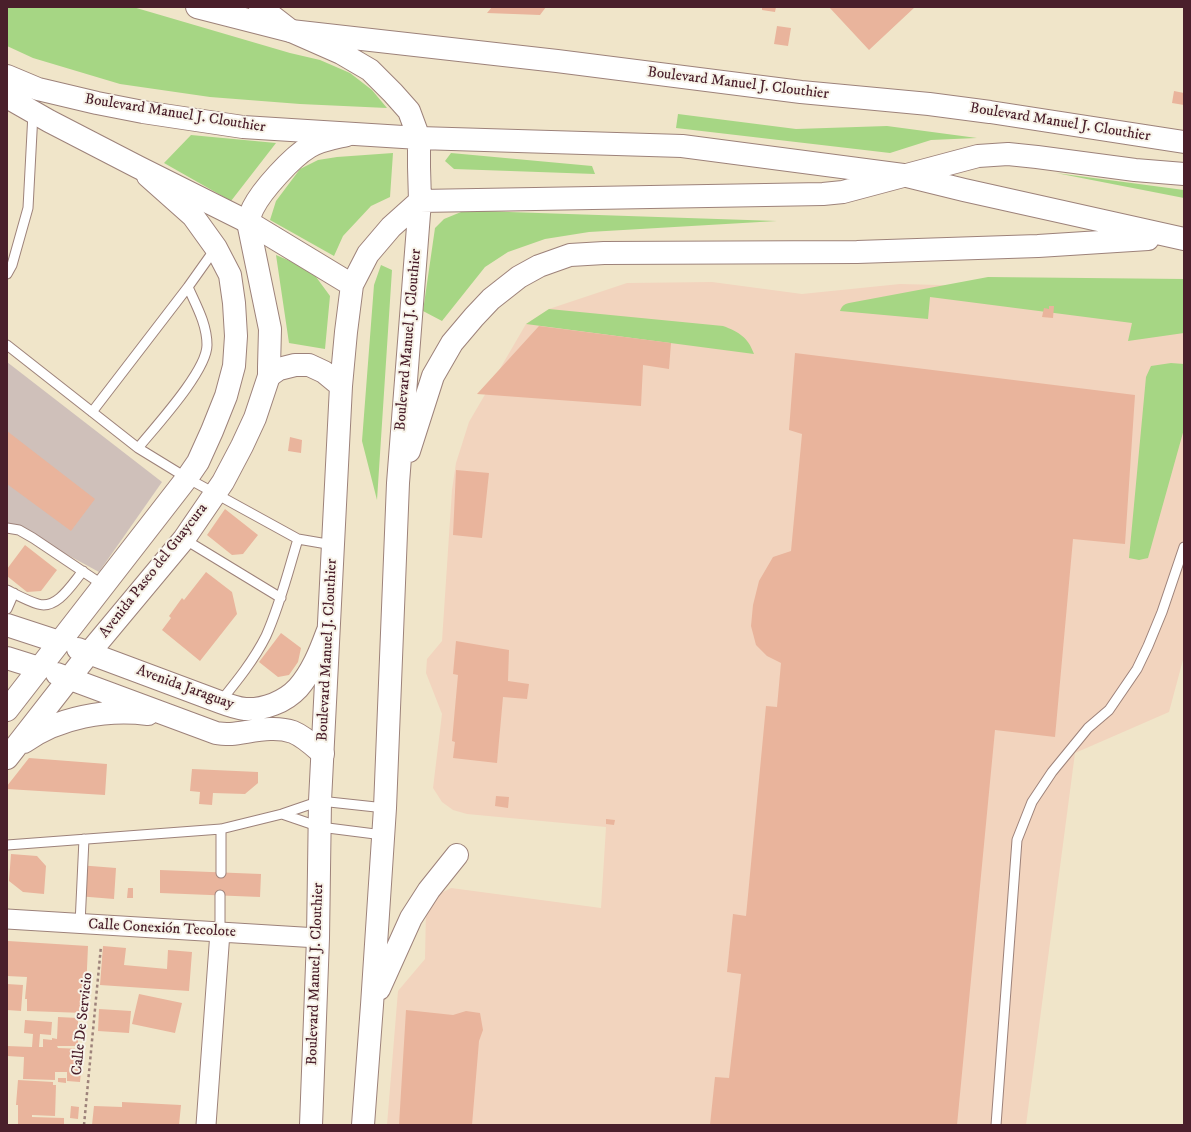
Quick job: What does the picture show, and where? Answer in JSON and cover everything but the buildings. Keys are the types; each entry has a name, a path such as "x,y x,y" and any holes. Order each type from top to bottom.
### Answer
{"main road":[{"name":"Boulevard Manuel J. Clouthier","path":"197,7 291,31 557,61 801,92 929,104 1184,142"},
{"path":"260,7 291,31"},
{"name":"Boulevard Manuel J. Clouthier","path":"291,31 341,53 370,70 393,93 408,112 419,138 420,201 398,482 385,808 363,1125"},
{"name":"Boulevard Manuel J. Clouthier","path":"7,76 36,100 104,104 244,127 419,138 682,146 904,175 1180,239"},
{"path":"7,97 36,100 138,167 248,222 352,285"},
{"path":"248,222 253,207 267,187 287,165 309,147 325,140 350,134"},
{"name":"Boulevard Manuel J. Clouthier","path":"312,1125 318,938 320,801 341,386 352,285 368,254 391,227 420,201 823,194 843,192 978,156 1008,154 1135,170 1184,174"},
{"name":"Avenida Paseo del Guaycura","path":"7,710 188,478 198,462 212,431 226,396 234,366 236,336 230,275 216,248 193,216 138,167"},
{"name":"Avenida Paseo del Guaycura","path":"10,755 89,653 184,538 216,493 242,446 255,418 268,376 270,329 248,222"},
{"path":"398,482 412,444 433,376 452,343 491,300 519,277 538,266 570,255 612,253 865,252 1180,239"},
{"path":"268,376 279,369 295,365 309,365 324,372 341,386"},
{"name":"Avenida Jaraguay","path":"7,625 59,642 220,702 245,709 267,707 282,700 298,688 316,661 328,630"},
{"name":"Avenida Jaraguay","path":"7,658 70,678 216,733 230,734 280,729 293,732 306,739 323,754"},
{"path":"257,708 259,730"},
{"path":"10,755 34,736 51,727 74,719 105,713 141,714 185,722"},
{"path":"372,1005 411,918 429,890 457,855"}],"street":[{"name":"Calle Conexión Tecolote","path":"7,919 318,938"},
{"path":"206,1125 220,932"}],"lane":[{"path":"7,274 12,265 28,208 36,100"},
{"path":"92,412 216,248"},
{"path":"138,448 192,380 202,364 208,346 206,330 188,287"},
{"path":"7,345 138,448 188,478 298,539 334,545"},
{"path":"7,528 19,530 33,538 103,585"},
{"path":"184,538 281,598"},
{"path":"220,702 247,668 265,637 281,598 298,539"},
{"path":"996,1125 999,1101 1017,840 1032,802 1052,772 1088,728 1109,710 1137,669 1162,612 1184,547"},
{"path":"7,609 10,592 39,604 49,605 58,600 83,572"},
{"path":"7,845 221,828 282,814 320,801 385,808"},
{"path":"282,814 320,826 383,835"},
{"path":"221,828 221,872"},
{"path":"80,924 84,839"},
{"path":"220,895 220,932"}],"path":[{"name":"Calle De Servicio","path":"84,1125 103,925"}],"shaded area":[{"path":"712,282 802,294 900,284 1184,291 1184,656 1169,712 1075,753 1026,1125 387,1125 398,991 425,959 426,910 435,896 451,888 601,908 606,827 467,814 453,810 442,802 433,788 442,714 426,673 427,659 442,641 452,490 456,463 469,422 526,324 549,309 627,283"},
{"path":"7,362 162,482 99,572 7,522"}],"green space":[{"path":"7,7 133,7 290,53 320,60 350,73 372,90 387,108 300,104 210,97 120,84 33,58 7,46"},
{"path":"678,114 796,129 887,126 977,138 931,140 890,153 676,128"},
{"path":"191,135 276,143 231,201 164,163"},
{"path":"393,153 390,197 371,206 343,236 334,256 270,220 276,201 300,169 318,160 337,157"},
{"path":"451,153 592,166 595,174 454,169 445,161"},
{"path":"1056,173 1184,190 1184,198"},
{"path":"484,211 777,221 589,232 545,239 508,252 485,267 442,321 423,311 435,228 444,219 461,212"},
{"path":"276,255 311,270 330,296 325,349 289,343"},
{"path":"381,265 392,270 377,500 362,441 374,285"},
{"path":"988,277 1184,279 1184,333 1128,341 1132,323 930,297 928,319 840,311 843,306 849,303"},
{"path":"549,309 723,326 746,339 754,354 526,324"},
{"path":"1171,363 1184,364 1184,429 1148,558 1139,560 1129,558 1146,377 1151,366"}]}
